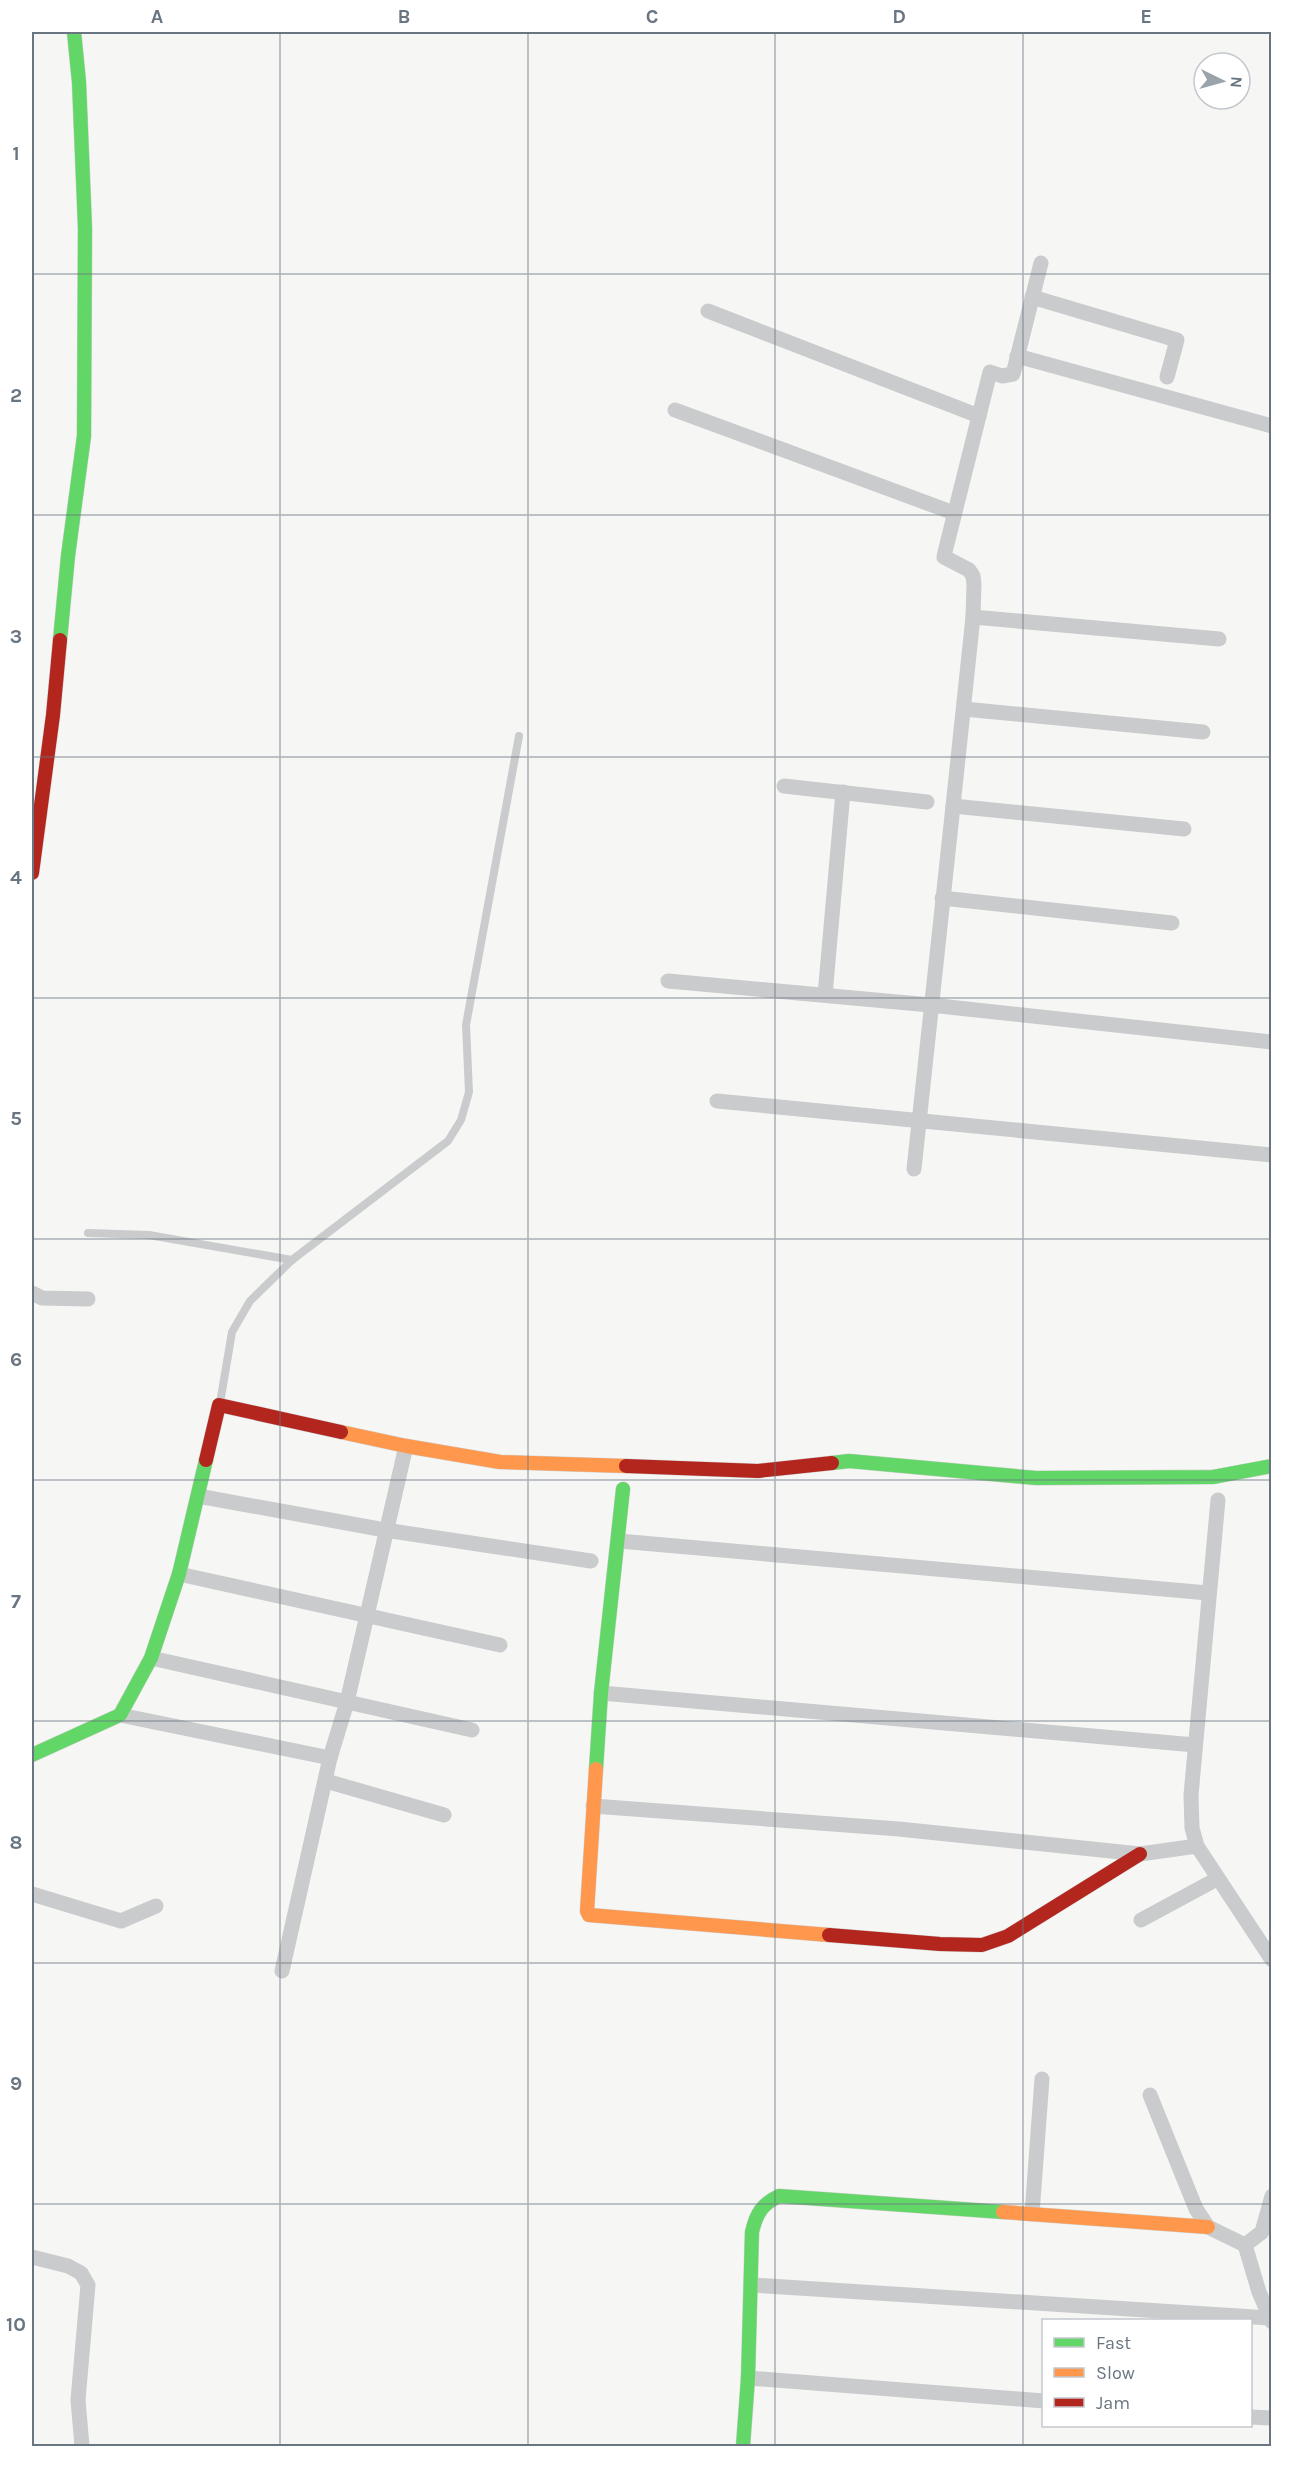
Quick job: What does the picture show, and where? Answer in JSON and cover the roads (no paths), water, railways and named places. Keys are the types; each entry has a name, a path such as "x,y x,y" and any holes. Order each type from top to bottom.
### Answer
{"street":[{"path":"32,873 53,715 68,556 84,436 85,228 80,82 74,32"},
{"path":"914,1169 973,617 973,576 969,570 944,557 990,372 1002,376 1013,374 1041,263"},
{"path":"1032,297 1177,340 1167,377"},
{"path":"708,311 979,416"},
{"path":"1017,356 1272,426"},
{"path":"675,410 954,513"},
{"path":"973,617 1219,639"},
{"path":"964,709 1203,732"},
{"path":"784,786 927,802"},
{"path":"825,995 843,792"},
{"path":"953,806 1184,829"},
{"path":"942,898 1172,922"},
{"path":"668,981 930,1005 1272,1042"},
{"path":"717,1101 1272,1155"},
{"path":"32,1293 42,1298 88,1299"},
{"path":"120,1715 151,1658 179,1574 219,1405 406,1446 500,1462 758,1471 812,1463 849,1461 1036,1478 1212,1477 1272,1466"},
{"path":"282,1971 330,1758 347,1702 406,1446"},
{"path":"623,1489 601,1693 587,1911 589,1915 940,1944 982,1945 1008,1936 1062,1905 1140,1854"},
{"path":"198,1496 385,1530 591,1561"},
{"path":"1218,1500 1191,1795 1192,1828 1197,1846 1217,1879 1271,1957"},
{"path":"619,1541 1208,1593"},
{"path":"179,1574 500,1645"},
{"path":"151,1658 472,1730"},
{"path":"601,1693 1195,1745"},
{"path":"32,1755 120,1715 330,1758"},
{"path":"326,1781 444,1815"},
{"path":"593,1806 899,1829 1140,1854 1197,1846"},
{"path":"1141,1920 1217,1879"},
{"path":"32,1894 121,1921 156,1905"},
{"path":"1032,2214 1042,2079"},
{"path":"1150,2095 1196,2209 1208,2227"},
{"path":"743,2446 752,2285 752,2232 756,2215 764,2203 779,2196 1208,2227 1245,2245 1259,2292 1271,2320 752,2285"},
{"path":"1245,2245 1267,2235 1272,2196"},
{"path":"32,2257 68,2266 81,2273 87,2285 78,2400 82,2446"},
{"path":"748,2378 1042,2401"},
{"path":"1252,2417 1272,2418"}],"lane":[{"path":"219,1405 232,1332 250,1301 292,1260 448,1141 461,1120 469,1092 466,1025 519,736"},
{"path":"88,1233 149,1235 292,1260"}]}
